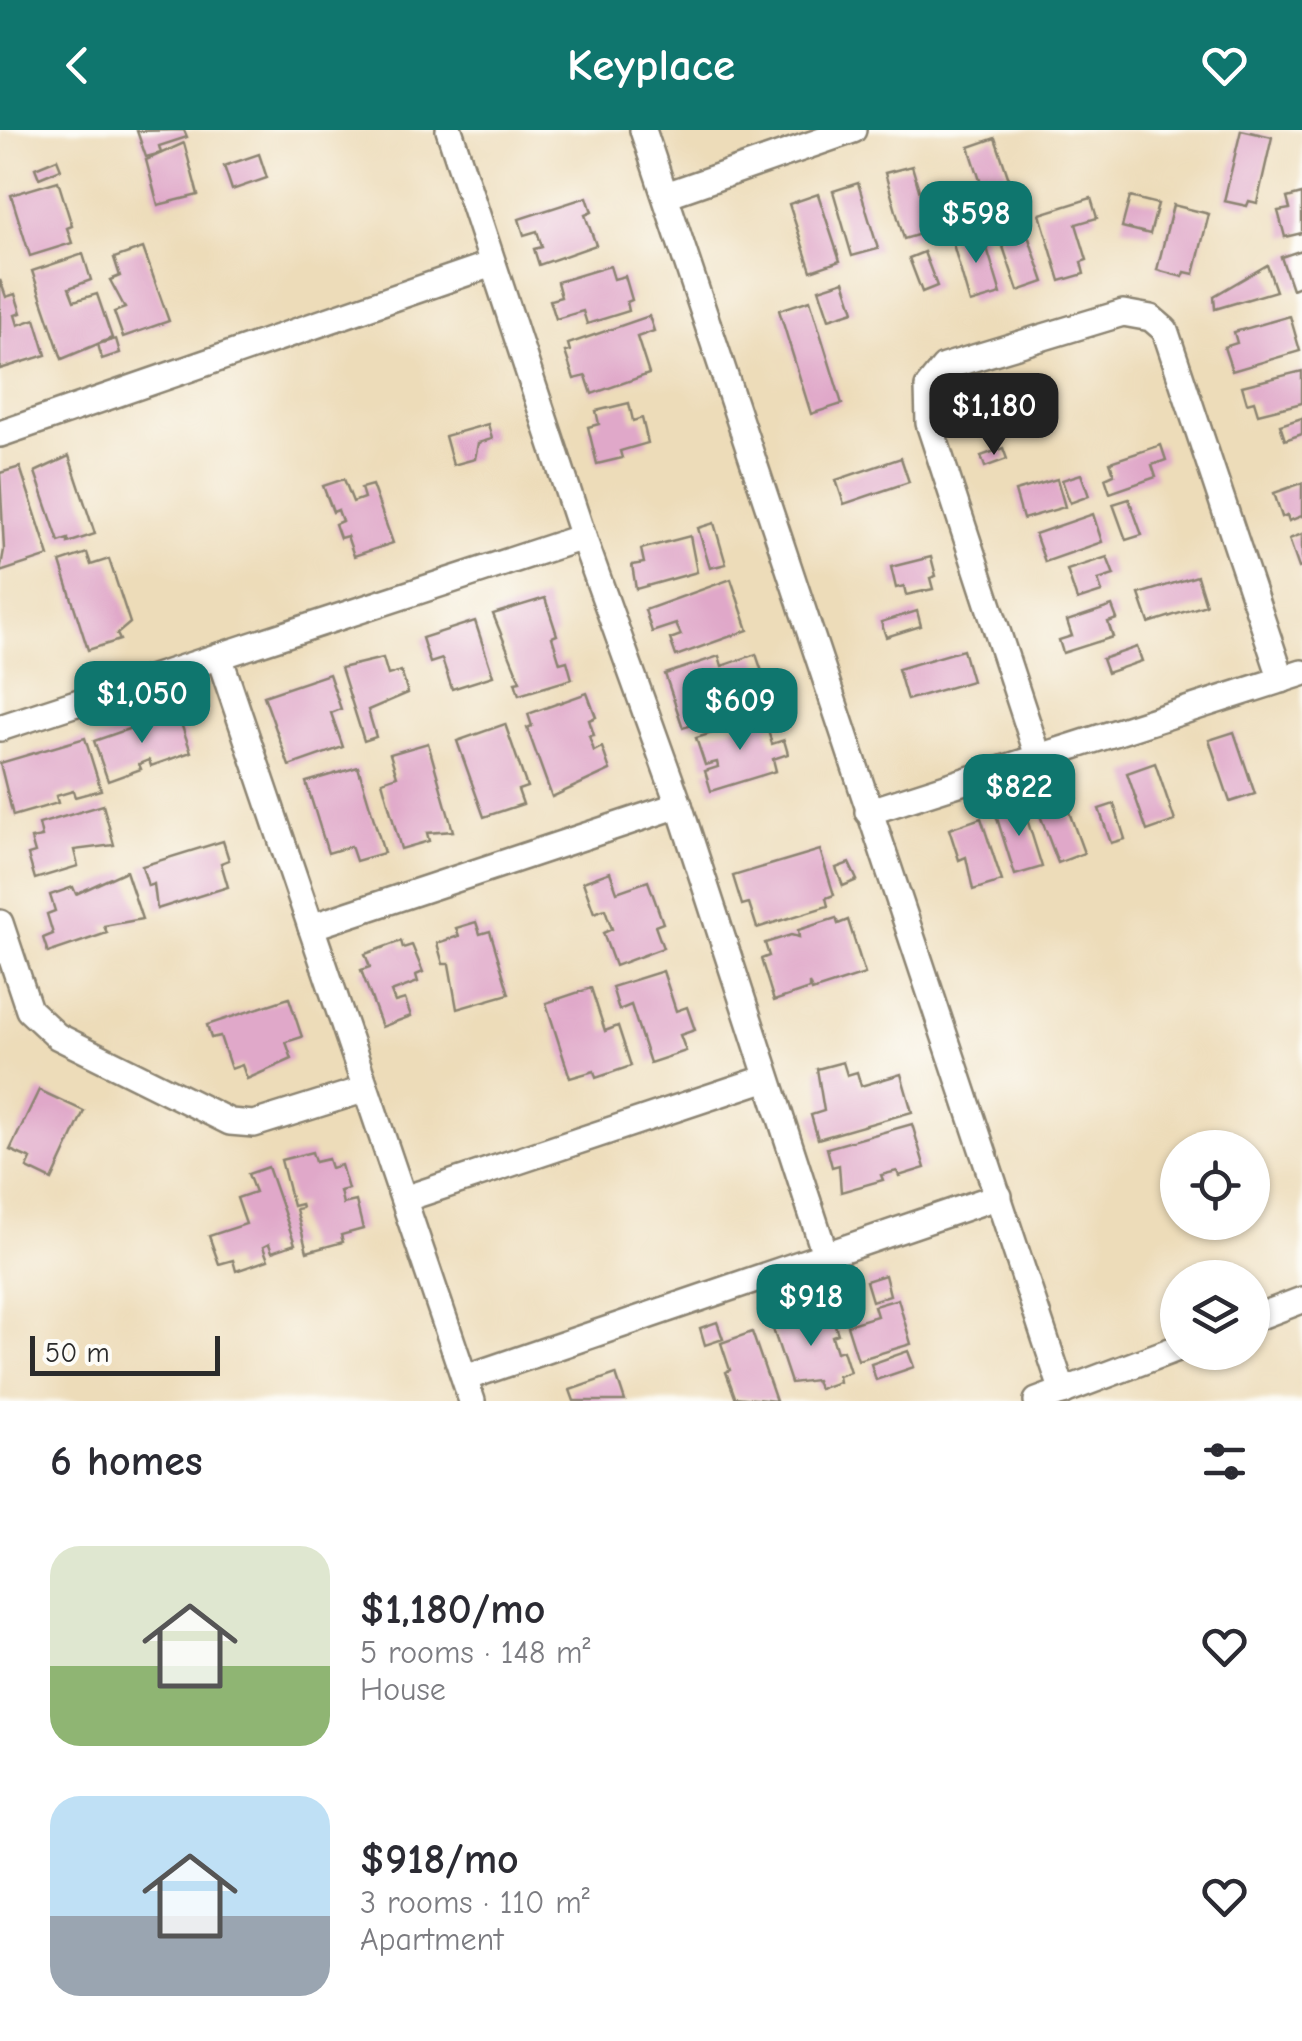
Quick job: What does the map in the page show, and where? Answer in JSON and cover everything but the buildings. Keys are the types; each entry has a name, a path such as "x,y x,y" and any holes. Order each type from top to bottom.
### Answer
{"street":[{"path":"449,130 583,537 679,806 825,1254"},
{"path":"644,130 1064,1392"},
{"path":"666,195 840,132"},
{"path":"0,434 492,264"},
{"path":"868,812 1039,759 1292,676 1165,330 1151,318 1123,313 944,367 928,387 929,423 1039,759"},
{"path":"0,728 583,537"},
{"path":"220,656 468,1389 825,1254 999,1196"},
{"path":"312,926 679,806"},
{"path":"0,924 29,1010 46,1030 220,1118 254,1124 364,1090"},
{"path":"404,1199 767,1078"},
{"path":"1270,1313 1302,1300"},
{"path":"1037,1401 1160,1355"}]}
